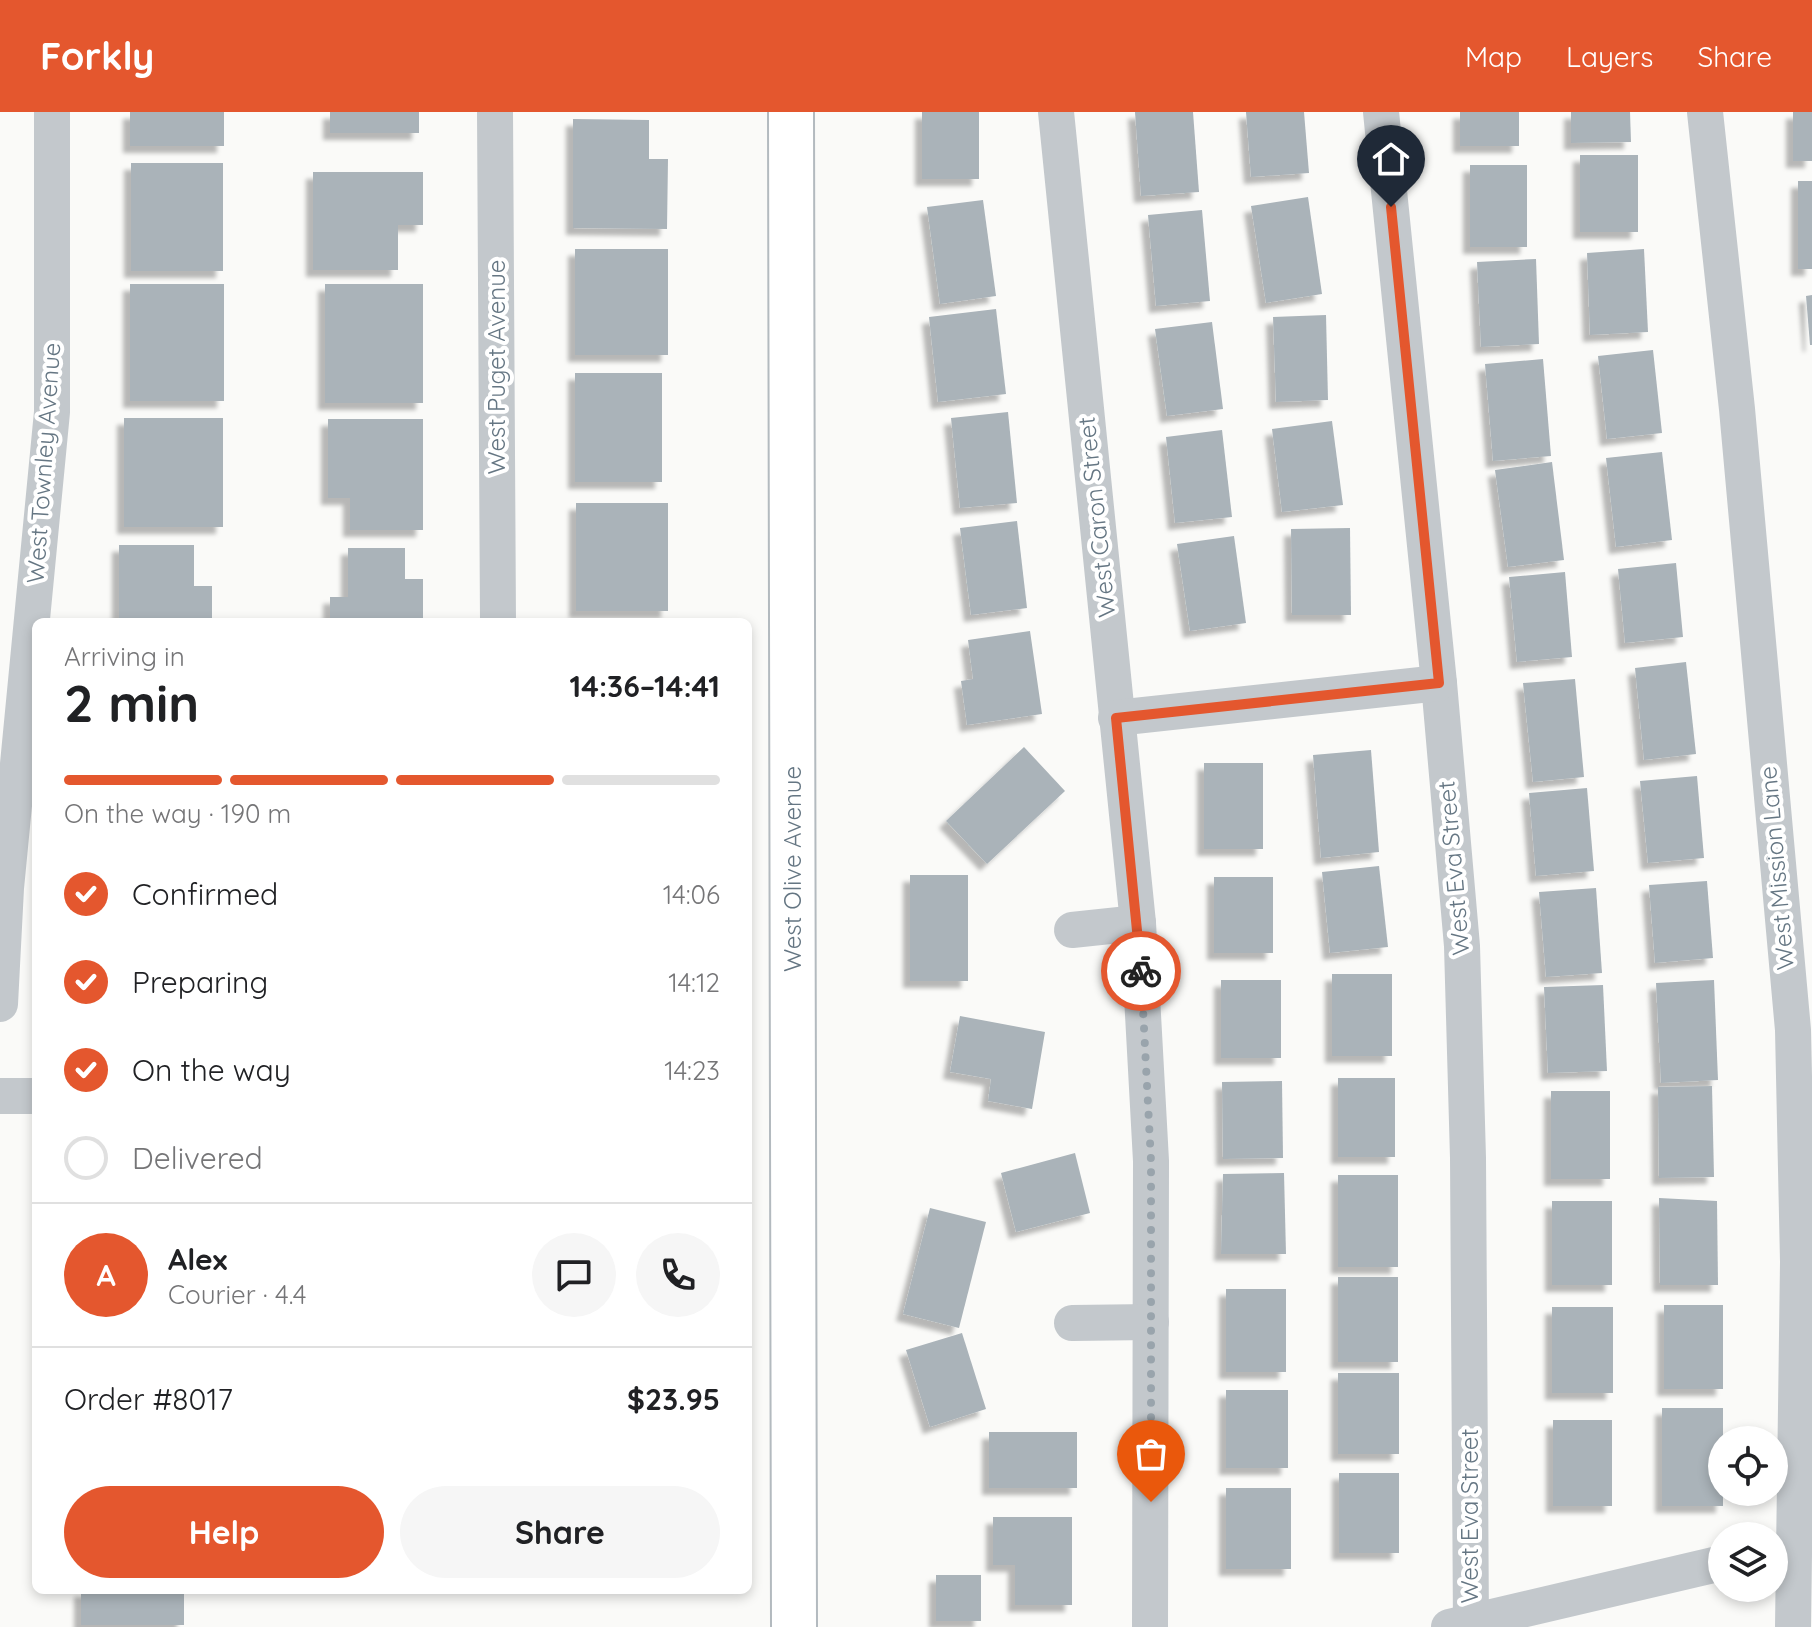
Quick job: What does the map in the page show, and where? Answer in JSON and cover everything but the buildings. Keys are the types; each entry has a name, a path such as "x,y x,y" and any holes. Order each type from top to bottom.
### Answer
{"main road":[{"name":"West Olive Avenue","path":"791,112 794,1627"}],"street":[{"name":"West Townley Avenue","path":"0,1004 10,758 52,412 52,112"},
{"name":"West Puget Avenue","path":"495,112 498,618"},
{"name":"West Caron Street","path":"1056,112 1138,923 1151,1161 1150,1627"},
{"name":"West Eva Street","path":"1381,112 1439,683 1462,946 1468,1158 1463,1626"},
{"name":"West Mission Lane","path":"1705,112 1737,409 1793,1030 1798,1262 1793,1627"},
{"path":"1116,718 1439,683"},
{"path":"1072,930 1138,923"},
{"path":"0,1096 32,1096"},
{"path":"1072,1323 1151,1322"},
{"path":"1463,1626 1708,1566"}],"way so far":[{"path":"1141,971 1151,1161 1151,1502"}],"route":[{"path":"1141,971 1116,718 1439,683 1391,207"}]}
